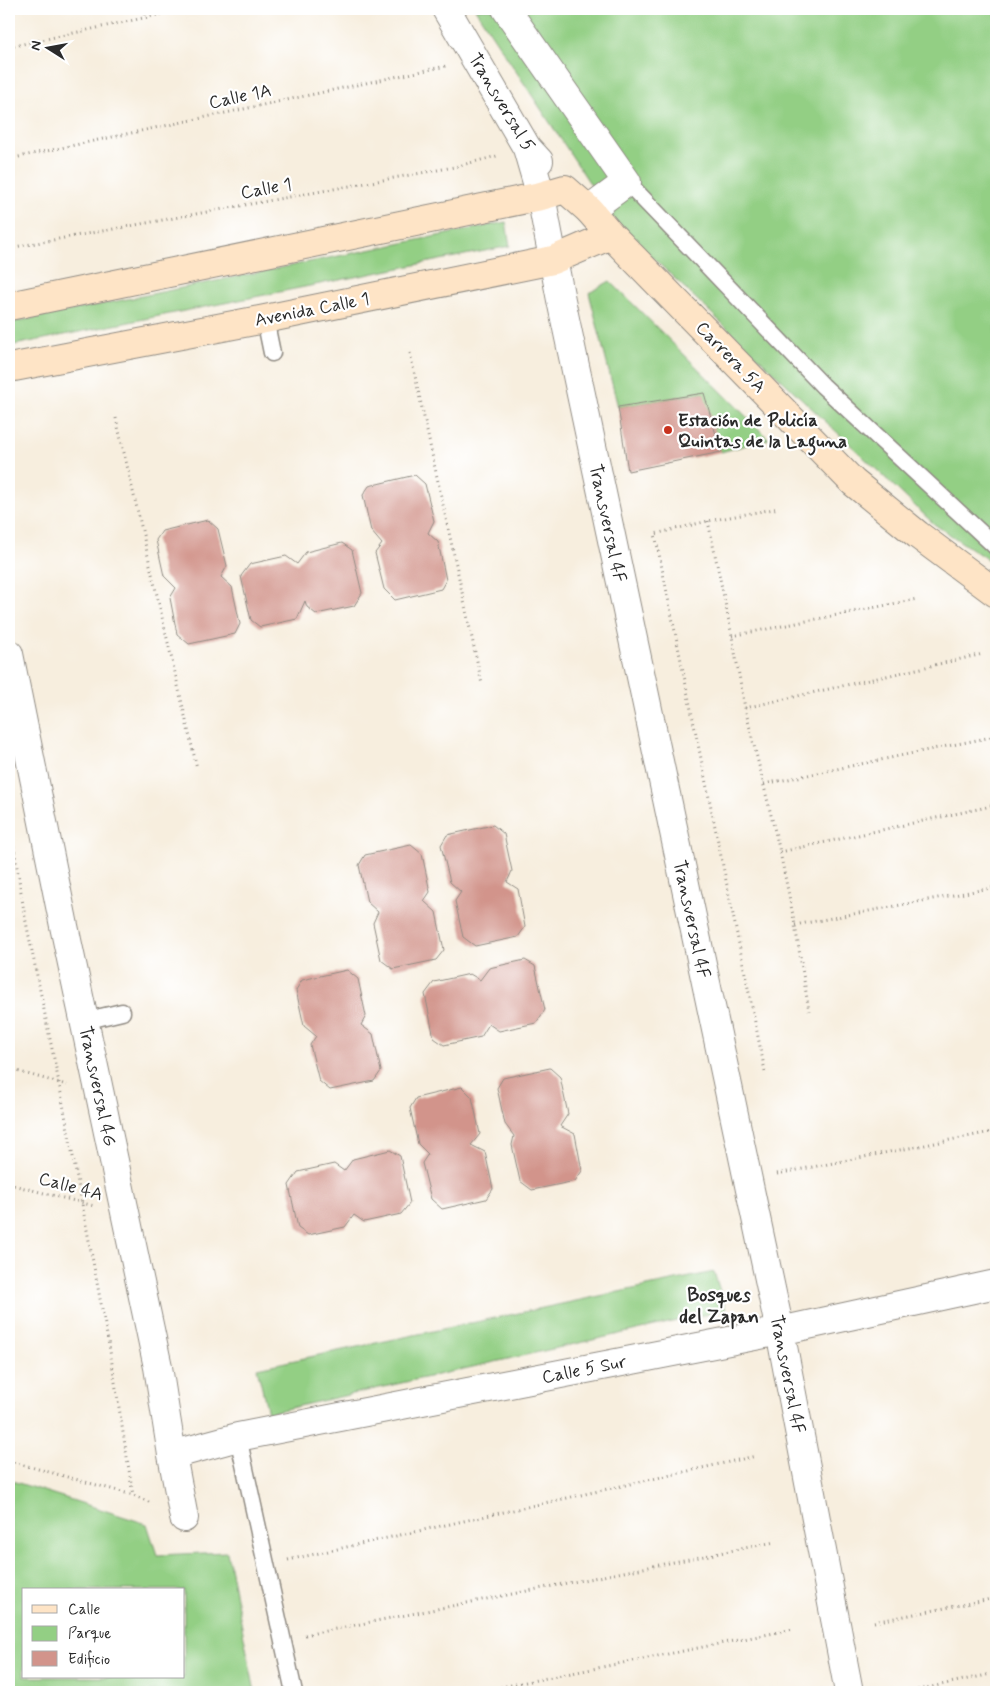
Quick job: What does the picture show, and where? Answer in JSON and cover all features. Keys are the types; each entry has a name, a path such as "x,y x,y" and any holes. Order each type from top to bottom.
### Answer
{"main road":[{"name":"Carrera 5A","path":"553,193 589,210 611,235 853,482 918,535 996,593"},
{"path":"9,306 553,193"},
{"name":"Avenida Calle 1","path":"9,368 265,319 553,260 611,235"}],"street":[{"name":"Transversal 5","path":"446,9 553,193"},
{"path":"506,9 627,182 589,210"},
{"name":"Transversal 4F","path":"553,193 553,260 780,1331 849,1692"},
{"name":"Transversal 4G","path":"9,654 84,1021 158,1367 184,1518"},
{"name":"Calle 5 Sur","path":"172,1455 238,1437 780,1331 996,1284"}],"lane":[{"path":"627,182 823,386 996,547"},
{"path":"265,319 272,352"},
{"path":"84,1021 122,1012"},
{"path":"238,1437 294,1692"}],"path":[{"path":"144,9 146,16"},
{"path":"9,47 185,9"},
{"name":"Calle 1A","path":"9,159 477,60"},
{"name":"Calle 1","path":"9,248 454,168 527,148"},
{"path":"410,354 482,684"},
{"path":"116,418 197,768"},
{"path":"765,1071 655,534 708,520 779,508"},
{"path":"708,520 745,708 780,852 795,925 809,1011"},
{"path":"732,636 917,599"},
{"path":"745,708 983,654"},
{"path":"764,784 996,736"},
{"path":"780,852 996,805"},
{"path":"9,813 25,917 110,1351 133,1495"},
{"path":"795,925 996,887"},
{"path":"9,1070 100,1093"},
{"path":"772,1175 996,1131"},
{"name":"Calle 4A","path":"9,1184 126,1215"},
{"path":"266,1565 756,1456"},
{"path":"9,1461 133,1495 184,1518"},
{"path":"282,1640 775,1542"},
{"path":"874,1622 996,1598"},
{"path":"476,1692 794,1629"},
{"path":"908,1692 996,1672"}],"green space":[{"path":"475,9 996,9 996,565 934,524 616,223"},
{"path":"506,222 510,246 9,346 9,323"},
{"path":"610,281 769,439 721,452 703,393 618,407 589,293"},
{"path":"714,1272 726,1310 268,1413 257,1368"},
{"path":"9,1480 147,1524 157,1555 227,1552 255,1692 9,1692"}],"building":[{"name":"Estación de Policía Quintas de la Laguna","path":"704,393 721,452 628,471 618,407"},
{"path":"415,475 425,484 434,521 428,533 438,542 446,580 441,589 395,600 384,589 375,553 382,544 371,531 363,495 369,486"},
{"path":"208,520 218,529 227,566 221,577 232,587 240,624 235,634 189,644 177,634 170,598 176,588 164,576 156,540 162,531"},
{"path":"342,543 352,550 362,593 354,606 316,614 307,607 305,601 297,619 260,627 251,620 241,576 250,564 286,556 297,564 306,552"},
{"path":"493,825 504,834 512,871 507,882 518,889 525,927 518,937 475,946 463,937 455,901 461,892 450,882 441,845 447,835"},
{"path":"411,845 422,854 430,892 424,901 436,912 444,950 436,960 393,969 381,960 373,923 378,912 367,902 359,865 365,855"},
{"path":"525,960 535,966 545,1010 536,1023 499,1031 489,1024 481,1037 444,1045 434,1038 425,994 434,982 470,974 480,980 489,968"},
{"path":"347,970 358,979 366,1016 361,1025 373,1034 381,1071 374,1081 330,1090 319,1081 310,1045 316,1036 304,1026 296,990 302,980"},
{"path":"550,1068 560,1077 568,1114 560,1126 575,1134 582,1171 575,1181 532,1190 520,1181 512,1145 514,1136 505,1124 497,1088 503,1078"},
{"path":"462,1087 472,1097 480,1134 471,1145 485,1152 493,1189 486,1199 442,1209 431,1199 422,1163 428,1154 418,1144 410,1108 416,1098"},
{"path":"390,1150 400,1156 410,1203 401,1214 364,1222 354,1215 345,1227 308,1235 298,1228 289,1185 298,1172 334,1164 344,1171 353,1159"}],"place":[{"name":"Estación de Policía Quintas de la Laguna","path":"668,430"}],"district":[{"name":"Bosques del Zapan","path":"719,1305"}]}
